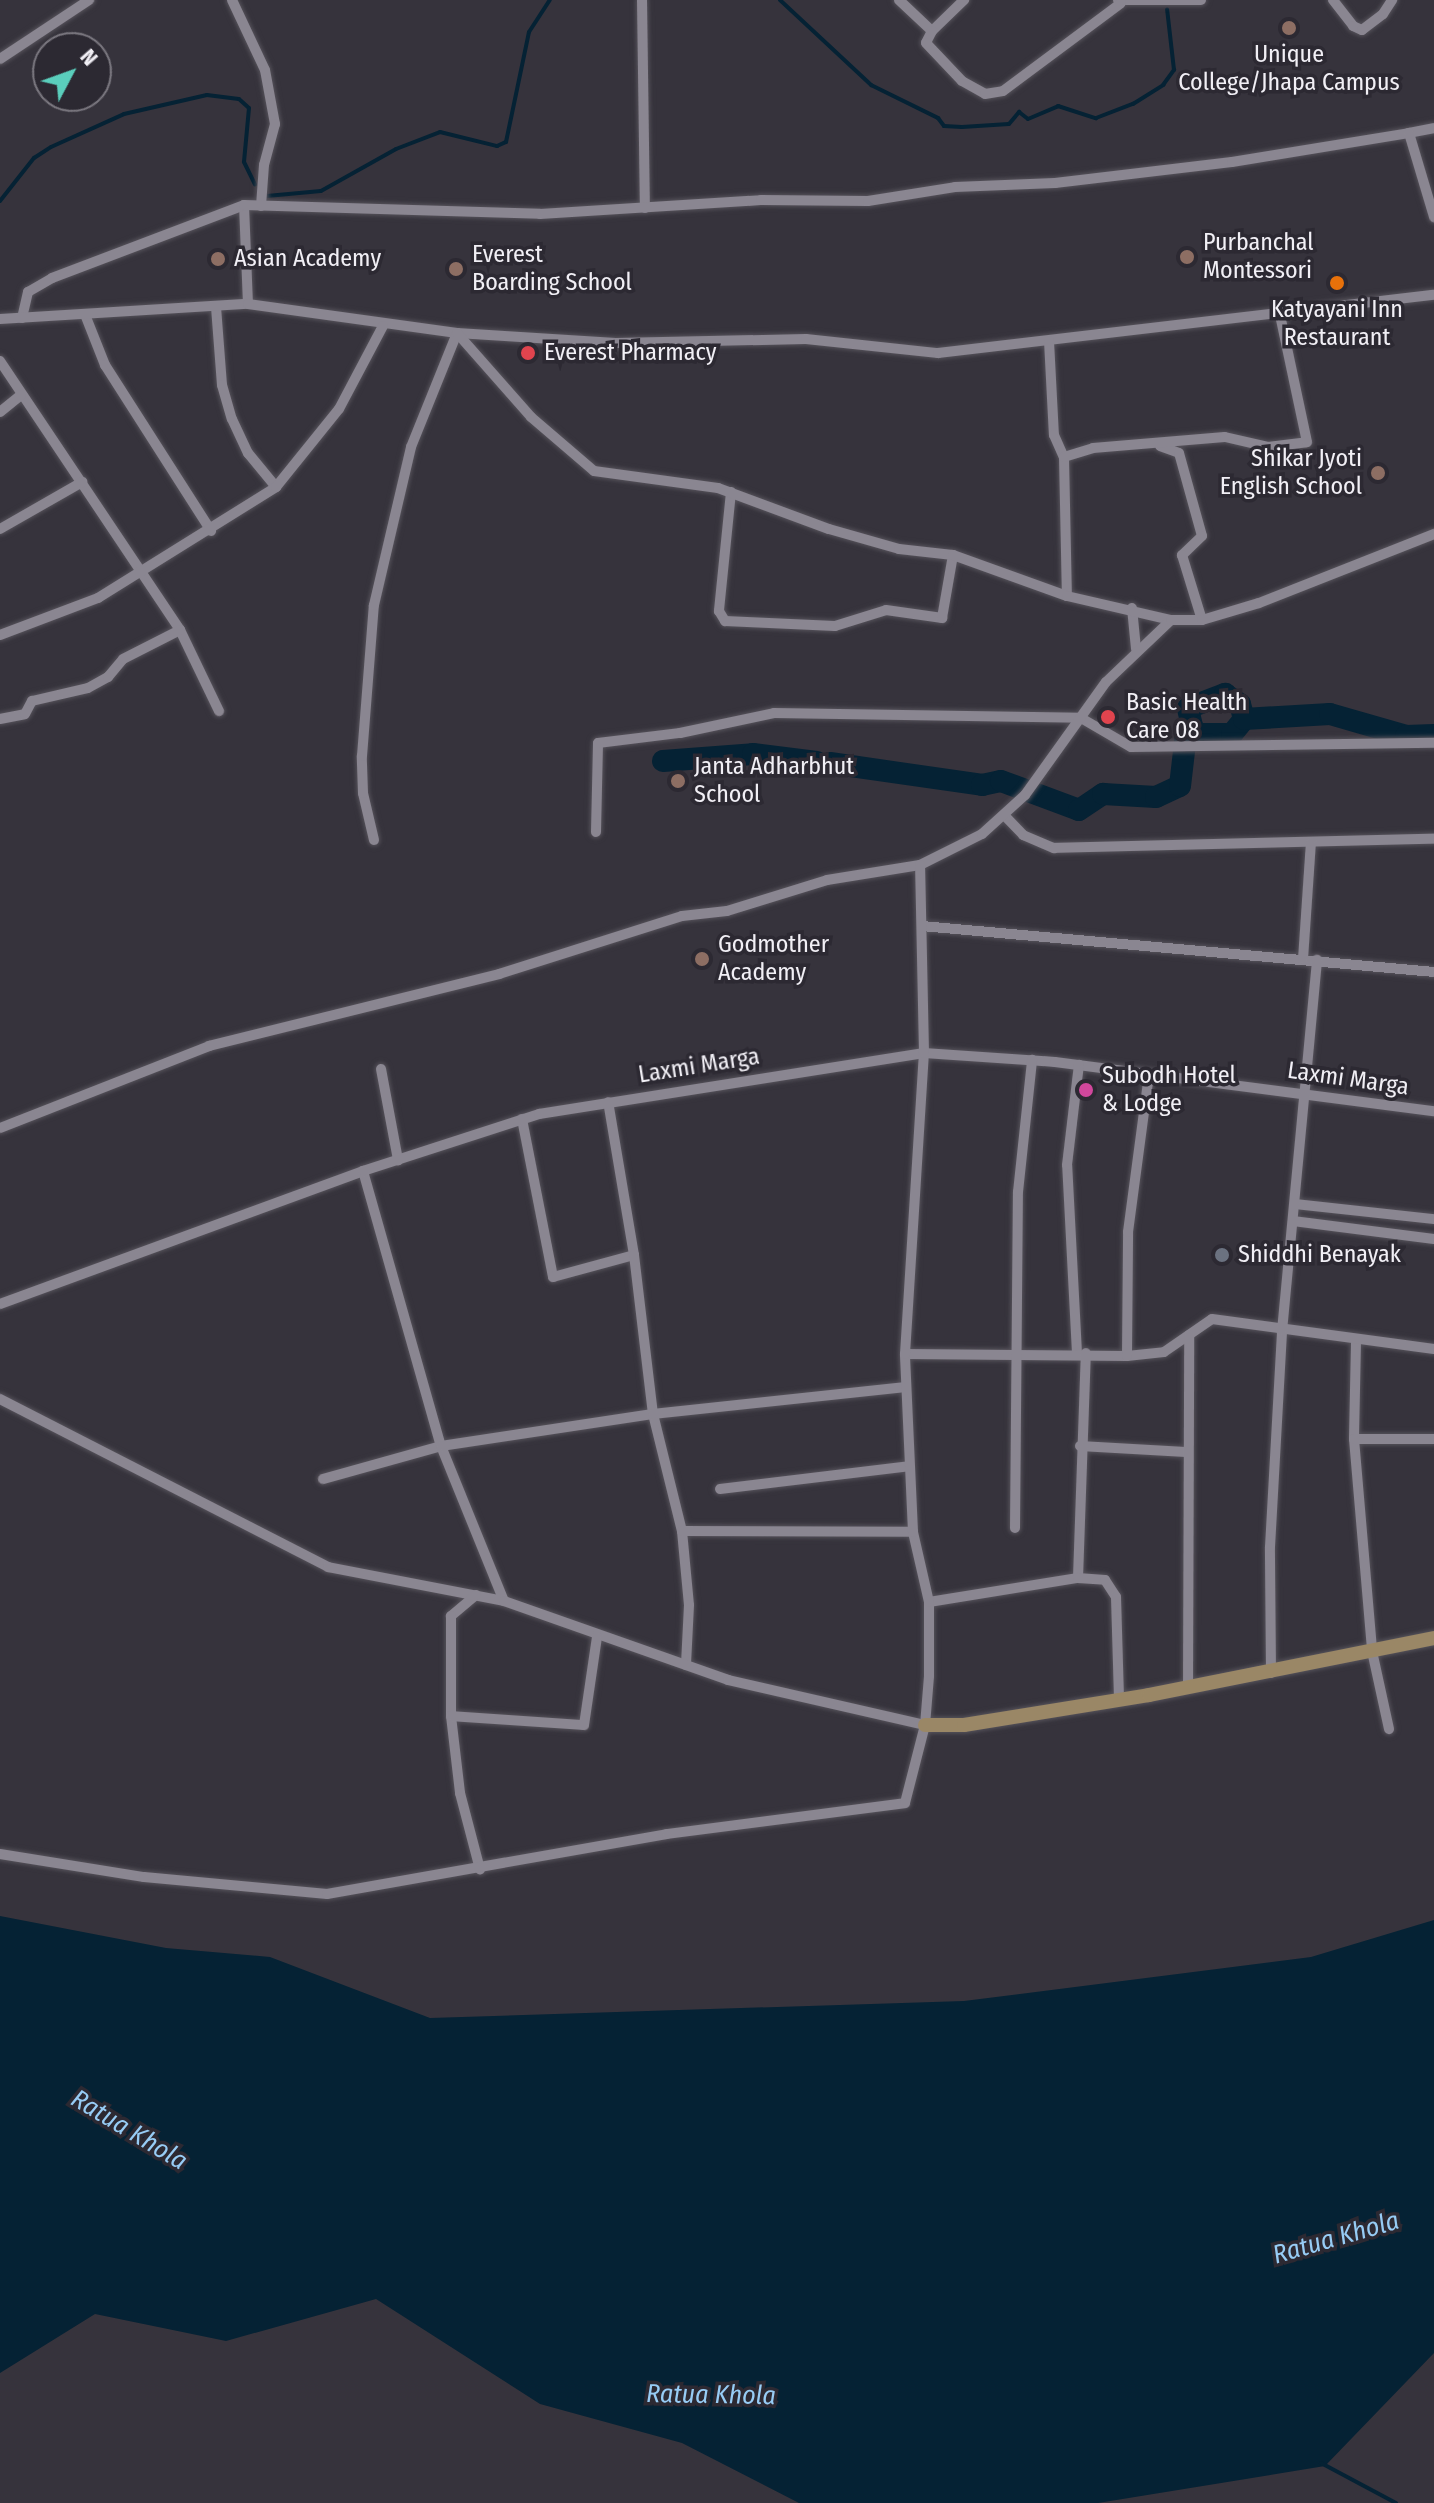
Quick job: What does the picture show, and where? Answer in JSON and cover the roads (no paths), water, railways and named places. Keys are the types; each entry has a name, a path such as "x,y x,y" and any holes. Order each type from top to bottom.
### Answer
{"street":[{"path":"0,59 89,0"},
{"path":"232,0 265,70 275,124 264,165 261,206"},
{"path":"642,0 645,208"},
{"path":"899,0 932,31"},
{"path":"964,0 932,31 926,43 962,81 985,94 1003,91 1119,1 1201,0"},
{"path":"1333,0 1353,26 1362,30 1392,0"},
{"path":"22,318 28,292 52,278 244,205 540,214 761,200 868,201 955,187 1055,183 1232,162 1434,128"},
{"path":"1409,133 1434,217"},
{"path":"244,205 248,304"},
{"path":"0,319 86,317 248,304 383,326 457,333 616,343 806,339 938,353 1279,310 1434,295"},
{"path":"216,307 222,385 232,419 248,453 276,487"},
{"path":"1064,457 1093,448 1225,437 1268,447 1307,442 1279,310"},
{"path":"86,317 105,365 211,531"},
{"path":"0,635 98,598 211,531 276,487 339,409 383,326"},
{"path":"457,333 531,417 594,471 674,479 731,492 753,505 899,549 953,555 1067,596 1132,608 1171,620 1202,620 1434,534"},
{"path":"374,840 363,793 362,756 374,605 411,447 457,333"},
{"path":"1049,341 1054,435 1064,457 1067,596"},
{"path":"0,361 144,571 180,630 219,711"},
{"path":"0,412 21,395"},
{"path":"1155,444 1179,453 1202,536 1182,555 1202,620"},
{"path":"0,529 82,482"},
{"path":"731,492 719,611 725,621 835,626 886,610 942,618 953,555"},
{"path":"1132,608 1136,649"},
{"path":"0,1128 209,1046 499,974 682,916 727,911 827,880 920,865 982,834 1025,795 1136,649 1171,620"},
{"path":"0,719 25,714 32,701 88,688 108,677 123,659 180,630"},
{"path":"596,832 598,743 680,733 774,713 1081,718 1131,747 1180,749 1434,743"},
{"path":"1004,815 1023,835 1054,848 1434,839"},
{"path":"1303,959 1311,842"},
{"path":"0,1854 144,1877 327,1894 667,1834 905,1803 925,1725 929,1602 913,1532 905,1354 924,1053 920,865"},
{"path":"922,926 1434,972"},
{"path":"1271,1673 1270,1547 1282,1331 1317,960"},
{"name":"Laxmi Marga","path":"0,1304 363,1171 522,1119 608,1102 924,1053 1079,1065 1434,1111"},
{"path":"1015,1528 1021,1135 1032,1060"},
{"path":"1078,1578 1081,1353 1067,1165 1079,1065"},
{"path":"381,1069 398,1160"},
{"path":"1127,1356 1128,1232 1149,1075"},
{"path":"608,1102 634,1255 653,1414 682,1531 689,1605 686,1665"},
{"path":"522,1119 553,1277 634,1255"},
{"path":"363,1171 441,1446 504,1601"},
{"path":"1295,1204 1434,1219"},
{"path":"1293,1221 1434,1239"},
{"path":"905,1354 1081,1353 1127,1356 1164,1352 1212,1319 1356,1342 1434,1349"},
{"path":"1188,1688 1186,1452 1189,1335"},
{"path":"1356,1342 1354,1439 1372,1651 1389,1729"},
{"path":"323,1479 441,1446 653,1414 906,1387"},
{"path":"0,1399 328,1567 504,1601 597,1637 728,1680 925,1725 964,1725 1119,1700 1271,1673 1434,1638"},
{"path":"1354,1439 1434,1439"},
{"path":"1080,1446 1186,1452"},
{"path":"720,1489 909,1466"},
{"path":"682,1531 913,1532"},
{"path":"929,1602 1078,1578 1105,1580 1116,1597 1119,1700"},
{"path":"476,1595 451,1616 451,1716 460,1793 480,1869"},
{"path":"451,1716 584,1725 597,1637"}],"water":[{"name":"Ratua Khola","path":"0,1916 166,1948 270,1957 430,2018 964,2001 1311,1957 1434,1920 1434,2353 1325,2466 1098,2503 799,2503 682,2443 540,2404 376,2299 226,2341 95,2314 0,2373"}],"waterway":[{"path":"267,196 321,191 396,149 440,132 497,146 506,142 529,32 550,0"},
{"path":"780,0 871,85 938,118 944,126 962,127 1009,124 1019,112 1028,119 1058,106 1096,118 1133,104 1163,85 1174,70 1167,9"},
{"path":"0,201 34,158 51,147 124,114 207,95 239,99 249,108 244,162 255,185"},
{"path":"1186,734 1192,726 1188,708 1225,694 1240,704 1244,719"},
{"path":"830,763 982,785 1001,781 1079,810 1103,794 1156,797 1180,786 1186,734 1232,734 1244,719 1330,714 1406,736 1434,735"},
{"path":"663,761 753,754 817,762"},
{"path":"1321,2463 1396,2503"}],"place":[{"name":"Unique College/Jhapa Campus","path":"1289,28"},
{"name":"Purbanchal Montessori","path":"1187,257"},
{"name":"Asian Academy","path":"218,259"},
{"name":"Everest Boarding School","path":"456,269"},
{"name":"Katyayani Inn Restaurant","path":"1337,283"},
{"name":"Everest Pharmacy","path":"528,353"},
{"name":"Shikar Jyoti English School","path":"1378,473"},
{"name":"Basic Health Care 08","path":"1108,717"},
{"name":"Janta Adharbhut School","path":"678,781"},
{"name":"Godmother Academy","path":"702,959"},
{"name":"Subodh Hotel & Lodge","path":"1086,1090"},
{"name":"Shiddhi Benayak","path":"1222,1255"}]}
